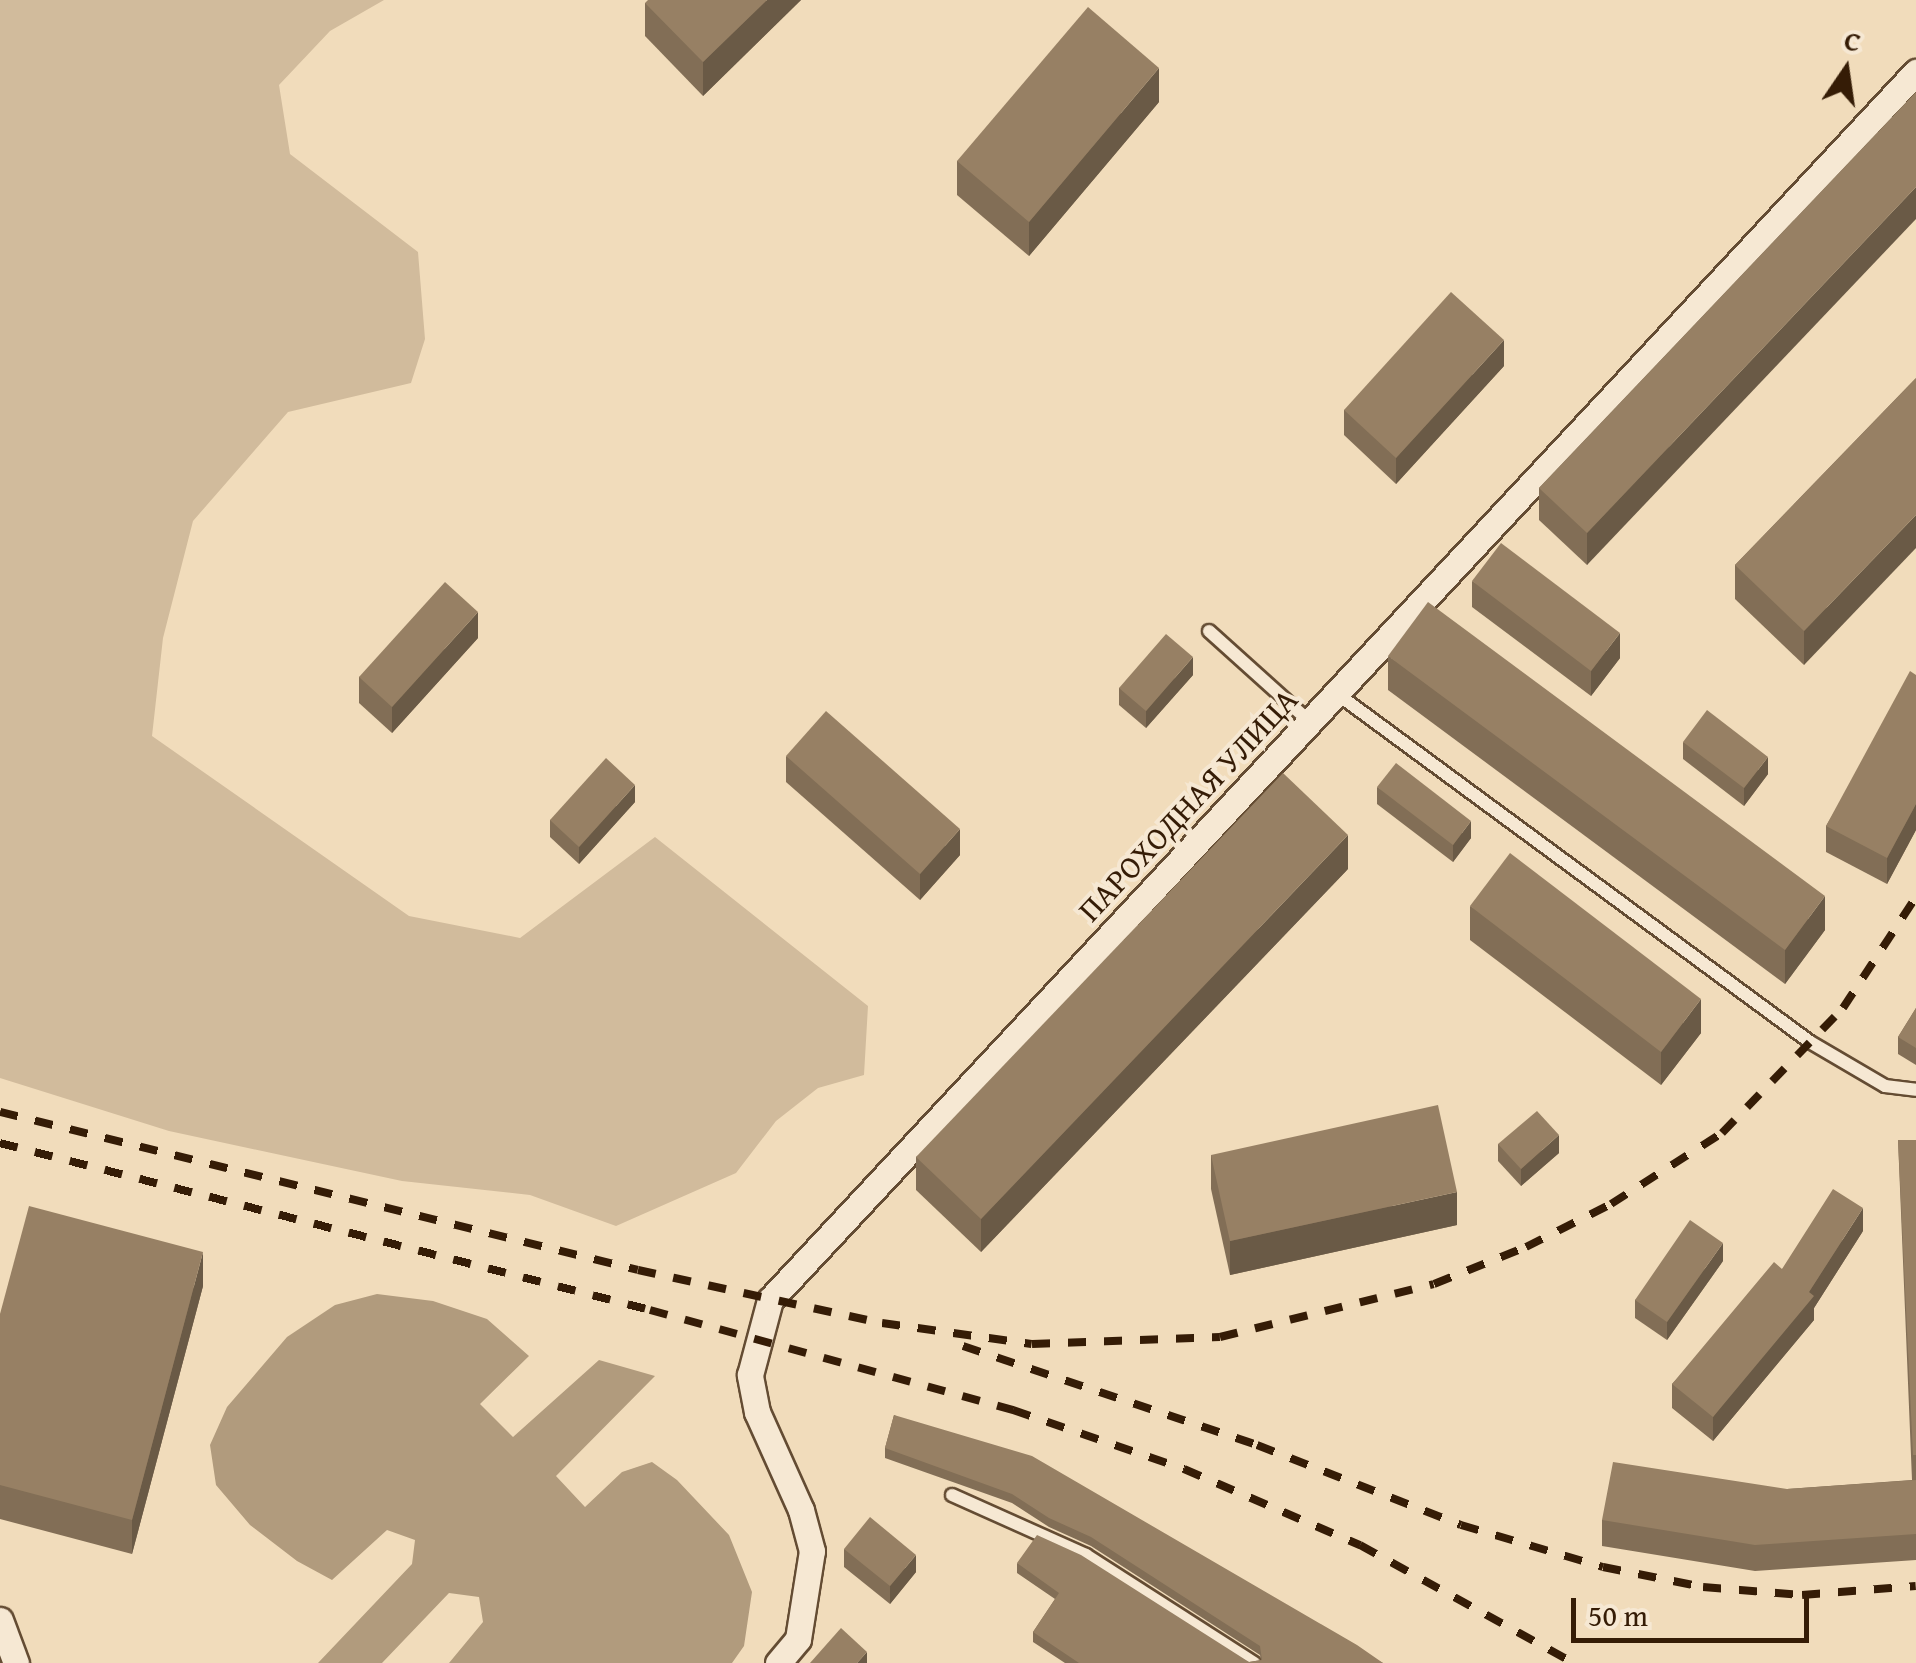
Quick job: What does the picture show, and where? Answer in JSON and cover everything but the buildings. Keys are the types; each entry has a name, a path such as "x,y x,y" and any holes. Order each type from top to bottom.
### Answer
{"street":[{"name":"ПАРОХОДНАЯ УЛИЦА","path":"778,1663 798,1639 812,1551 801,1510 757,1412 750,1375 770,1300 1916,72"},
{"path":"0,1620 16,1663"}],"lane":[{"path":"1208,631 1310,722"},
{"path":"1336,693 1810,1042 1885,1086 1916,1090"},
{"path":"952,1496 1086,1554 1254,1663"}],"shaded area":[{"path":"0,0 384,0 330,31 279,85 290,154 418,252 425,339 411,383 288,412 193,521 163,638 152,736 409,916 520,938 655,837 868,1006 864,1075 818,1088 776,1121 736,1173 616,1226 530,1195 402,1181 169,1131 0,1078"},
{"path":"377,1294 433,1301 487,1319 529,1356 480,1404 513,1437 599,1360 655,1376 556,1476 585,1507 622,1472 652,1462 677,1480 729,1535 752,1592 744,1646 732,1663 449,1663 483,1622 479,1597 449,1593 382,1663 318,1663 412,1564 415,1540 387,1530 332,1580 297,1561 250,1525 216,1485 210,1445 227,1407 287,1337 335,1305"}],"railway":[{"path":"0,1112 638,1270 882,1323 1032,1344 1220,1337 1434,1284 1526,1247 1611,1204 1722,1133 1843,1008 1916,897"},
{"path":"0,1143 650,1310 1013,1410 1184,1469 1360,1545 1574,1663"},
{"path":"963,1346 1257,1445 1461,1525 1603,1567 1703,1587 1802,1595 1916,1586"}]}
